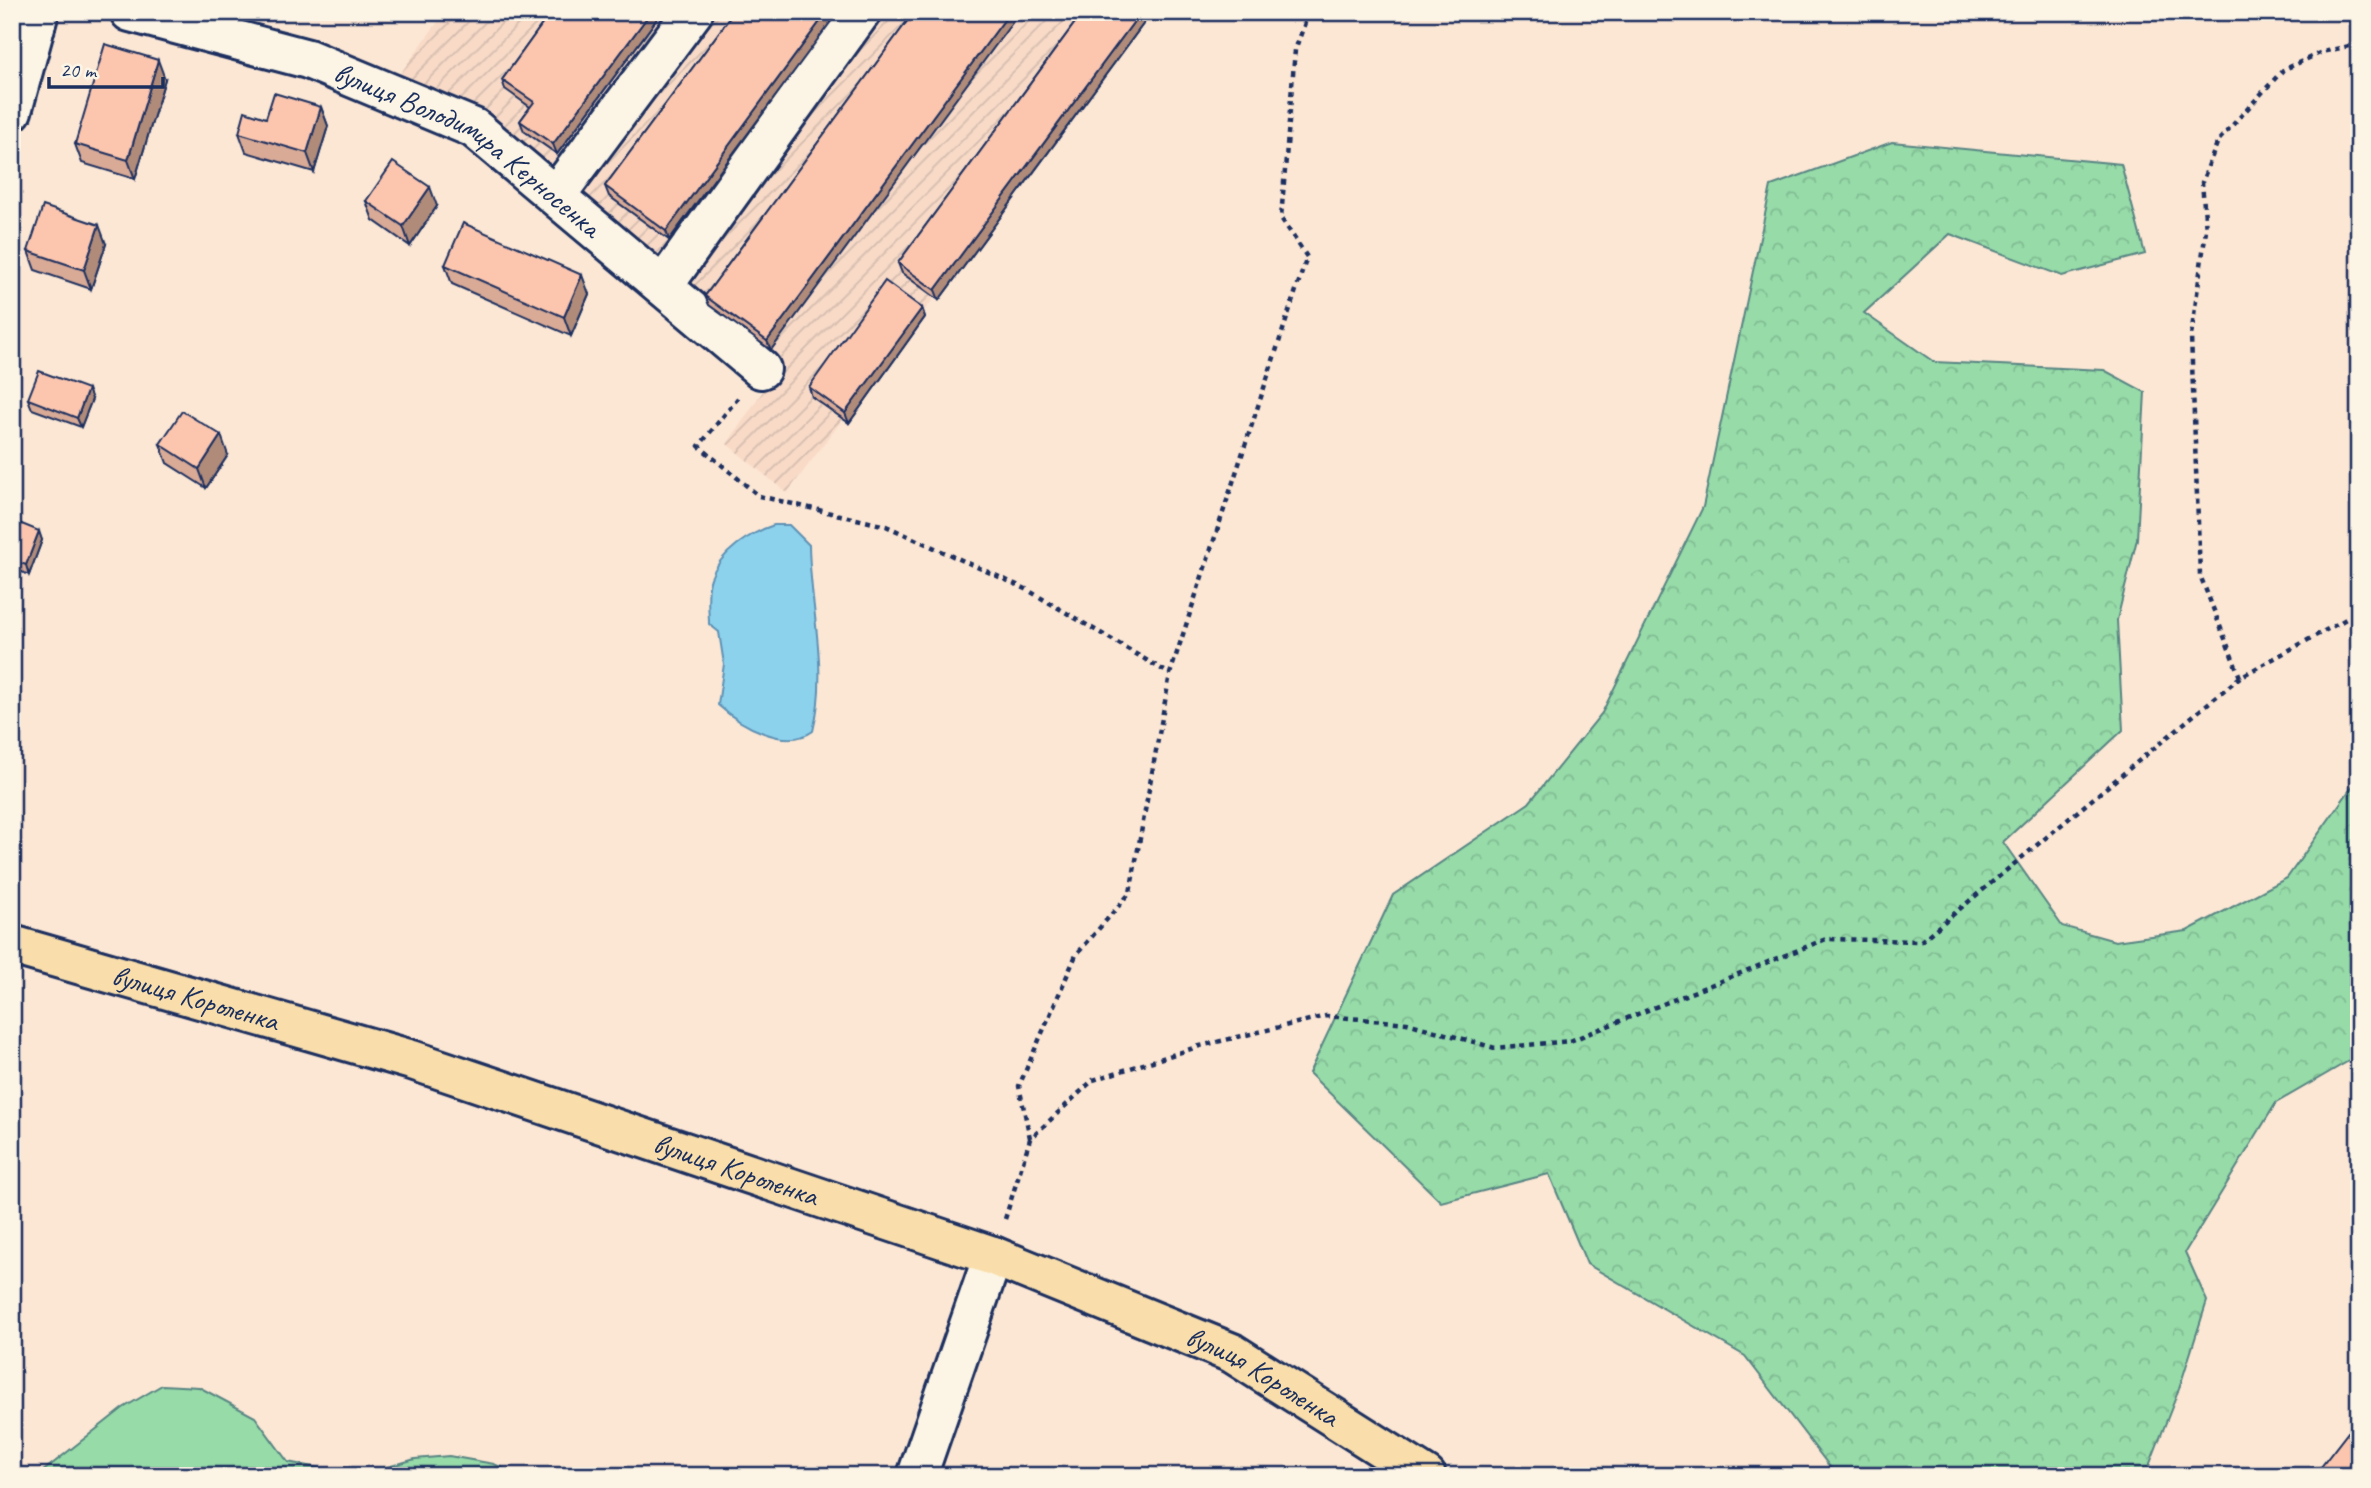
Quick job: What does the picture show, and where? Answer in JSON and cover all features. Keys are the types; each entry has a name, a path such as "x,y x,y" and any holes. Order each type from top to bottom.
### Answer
{"main road":[{"name":"вулиця Короленка","path":"12,945 412,1060 993,1256 1231,1353 1426,1476"}],"street":[{"path":"12,111 39,12"},
{"name":"вулиця Володимира Керносенка","path":"130,12 308,59 474,128 761,369"},
{"path":"556,195 693,12"},
{"path":"663,286 861,12"},
{"path":"918,1476 993,1256"}],"path":[{"path":"1030,1139 1018,1086 1076,955 1130,893 1170,674 1307,257 1281,218 1295,50 1310,12"},
{"path":"2240,677 2200,575 2191,336 2206,230 2202,182 2218,141 2283,69 2322,52 2354,45 2359,40"},
{"path":"761,369 699,446 759,496 886,526 1026,589 1170,674"},
{"path":"993,1256 1030,1139 1093,1080 1200,1046 1325,1016 1407,1023 1495,1048 1570,1041 1826,939 1921,941 2240,677 2359,612"}],"shaded area":[{"path":"445,12 1150,12 787,493 727,444 765,388 395,81"}],"green space":[{"path":"1892,142 2121,164 2145,254 2062,276 1950,234 1864,313 1934,362 2104,370 2145,392 2137,539 2117,620 2123,730 2003,842 2062,926 2115,941 2187,931 2287,878 2359,777 2359,1055 2276,1103 2185,1252 2207,1301 2179,1389 2145,1476 1837,1476 1745,1356 1587,1264 1549,1174 1441,1202 1309,1073 1393,895 1529,803 1602,713 1703,507 1771,186"},
{"path":"162,1385 199,1387 255,1417 288,1462 357,1476 37,1476 123,1408"},
{"path":"449,1456 494,1464 520,1476 357,1476 415,1459"}],"water":[{"path":"774,525 789,525 809,545 819,661 813,731 790,738 764,733 738,720 718,705 724,664 719,632 709,624 709,588 715,569 737,545"}],"building":[{"path":"551,12 651,12 553,144 520,121 534,102 502,80"},
{"path":"734,12 827,12 666,231 605,186"},
{"path":"914,12 1010,12 767,341 705,296"},
{"path":"1083,12 1141,12 935,290 898,263"},
{"path":"105,44 158,60 128,160 75,144"},
{"path":"274,93 321,107 307,153 239,133 245,111 266,118"},
{"path":"393,162 430,187 403,226 366,201"},
{"path":"43,206 99,225 84,270 28,251"},
{"path":"463,223 582,275 564,317 445,265"},
{"path":"885,281 922,308 845,413 809,387"},
{"path":"39,371 88,389 77,418 28,399"},
{"path":"182,411 221,435 199,469 160,444"},
{"path":"12,520 39,531 26,565 12,560"},
{"path":"2359,1418 2359,1476 2314,1476"}]}
